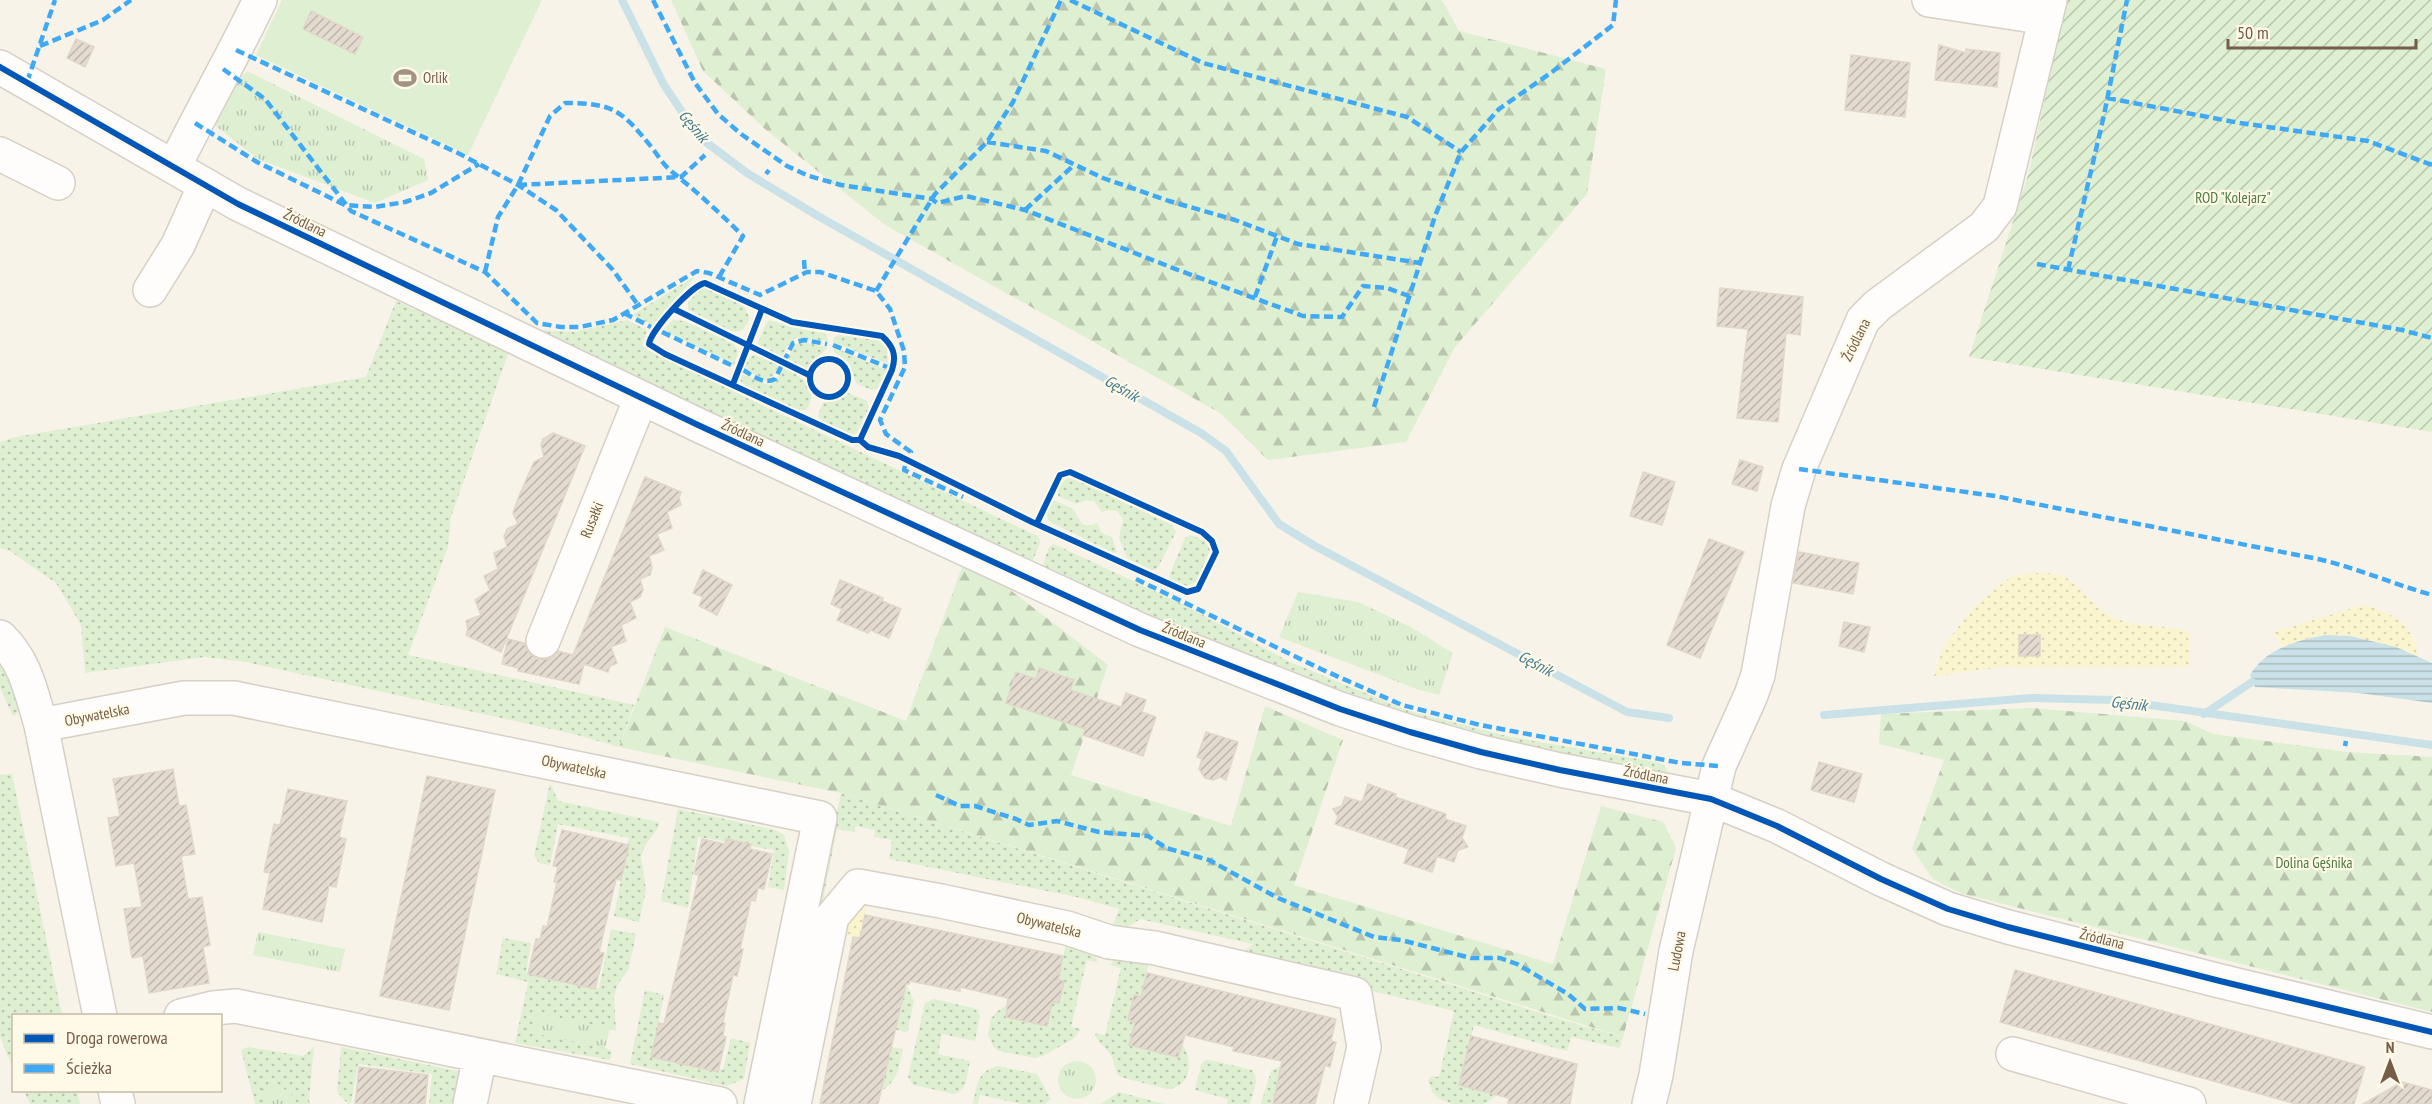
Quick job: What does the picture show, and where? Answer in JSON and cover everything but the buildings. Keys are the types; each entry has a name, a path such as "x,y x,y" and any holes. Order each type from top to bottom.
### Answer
{"street":[{"path":"174,167 223,69 238,47 260,0"},
{"path":"1929,0 2048,9"},
{"name":"Źródlana","path":"1711,800 1719,766 1758,675 1788,506 1799,469 1837,379 1863,320 1878,305 1984,228 2000,206 2048,9"},
{"name":"Źródlana","path":"0,67 238,204 641,398 1138,630 1340,709 1481,752 1711,800 1777,826 1918,897 1947,909 2008,927 2209,978 2432,1032"},
{"path":"0,153 58,183"},
{"path":"150,290 178,244 205,185"},
{"name":"Rusałki","path":"543,641 641,398"},
{"path":"0,638 12,649 22,664 41,725 100,1014"},
{"name":"Obywatelska","path":"41,725 184,698 234,698 820,818 761,1104"},
{"name":"Ludowa","path":"1649,1104 1656,1075 1676,951 1711,800"},
{"name":"Obywatelska","path":"794,1104 832,917 858,886 1022,918 1067,928 1109,942 1155,948 1355,994 1365,1047 1351,1104"},
{"path":"189,1014 213,1008 236,1006 720,1104"},
{"path":"2013,1054 2189,1104"},
{"path":"470,1104 480,1056"}],"green space":[{"name":"Orlik","path":"282,0 542,0 468,155 256,55"},
{"path":"671,0 1442,0 1459,31 1606,69 1587,194 1455,347 1406,442 1268,460 1220,413 885,225 765,129 703,71"},
{"name":"ROD \"Kolejarz\"","path":"2066,0 2432,0 2432,432 1969,357 2029,172"},
{"path":"247,71 424,159 428,180 375,203 258,159 206,118 225,93"},
{"path":"695,277 653,325 632,315 692,278"},
{"path":"701,288 706,288 744,306 750,319 743,330 734,332 688,310 688,303"},
{"path":"396,301 509,351 451,517 448,547 408,655 634,705 619,747 574,734 246,662 205,657 85,673 81,625 56,583 10,551 0,548 0,442 16,437 366,377"},
{"path":"627,320 647,330 642,345 649,351 1039,537 1040,543 1030,567 537,333 541,330 574,332"},
{"path":"673,320 684,321 734,344 738,352 734,365 663,330"},
{"path":"770,320 794,328 823,333 827,335 828,341 795,338 787,346 781,360 758,350 757,346 766,323"},
{"path":"839,335 879,340 887,349 888,364 833,342 834,337"},
{"path":"802,342 827,347 805,370 786,362 794,345"},
{"path":"833,347 886,370 877,389 871,390 856,383 849,363 834,352"},
{"path":"754,355 779,365 771,379 765,380 744,369 749,358"},
{"path":"783,367 796,374 807,384 812,396 806,410 798,410 744,385 740,380 742,374 769,385 777,380"},
{"path":"848,393 866,400 869,407 858,431 853,435 821,420 818,416 823,403 838,399"},
{"path":"1067,478 1077,480 1172,525 1176,532 1157,569 1152,570 1127,558 1119,538 1123,520 1117,511 1102,512 1094,501 1088,500 1076,504 1058,496 1058,487"},
{"path":"1056,501 1073,509 1082,524 1089,526 1097,523 1102,533 1112,537 1117,552 1114,553 1050,522 1047,515 1048,509 1052,502"},
{"path":"1190,535 1204,540 1210,550 1196,582 1187,586 1169,576 1185,538"},
{"path":"1054,544 1186,606 1290,662 1409,711 1511,737 1656,762 1664,765 1668,772 1664,775 1562,760 1344,699 1133,611 1042,567 1049,547"},
{"path":"966,556 1108,665 1071,775 1231,826 1265,706 1343,740 1294,885 1553,964 1601,806 1663,822 1676,848 1623,1037 841,793 619,747 665,627 906,721"},
{"path":"1298,592 1358,602 1411,627 1453,653 1439,695 1417,689 1279,637"},
{"path":"0,657 21,704 18,712 13,716 0,688"},
{"name":"Dolina Gęśnika","path":"2031,708 2185,721 2213,734 2348,752 2432,757 2432,1012 1960,893 1933,879 1912,849 1944,760 1879,744 1881,714"},
{"path":"12,774 62,1014 12,1014 12,1066 0,1037 0,775"},
{"path":"550,783 558,801 659,822 658,828 646,844 641,856 646,890 639,922 614,916 629,838 558,824 550,865 539,863 534,855"},
{"path":"841,793 1623,1037 1620,1048 1571,1037 1567,1051 1474,1025 1459,1085 1497,1095 1484,1104 1452,1104 1439,1099 1433,1093 1428,1081 1431,1076 1439,1077 1454,1011 1235,957 1253,944 1140,919 1121,932 1111,930 1119,909 1081,898 889,859 892,840 874,837 875,830 856,826 854,832 837,829 823,900 824,906 783,1104 778,1104"},
{"path":"678,809 775,830 784,835 789,852 784,890 768,887 774,850 698,837 688,908 661,901"},
{"path":"611,929 636,934 629,968 617,986 614,996 616,1031 609,1029 605,1048 612,1051 610,1060 515,1043 528,982 496,974 503,938 531,943 526,973 599,988"},
{"path":"258,932 345,949 340,972 253,955"},
{"path":"1067,939 1095,952 1097,962 1087,960 1071,1027 1081,1029 1073,1039 1043,1056 1035,1058 999,1051 993,1046 988,1034 991,1019 996,1012 1009,1004 1006,1017 1052,1002 1060,1003 1064,981 1058,980"},
{"path":"1150,957 1141,997 1134,996 1128,1019 1135,1022 1129,1045 1178,1057 1181,1042 1188,1056 1188,1072 1182,1084 1167,1089 1120,1077 1112,1057 1097,1039 1095,1033 1105,1035 1121,968 1111,965 1114,959"},
{"path":"906,984 914,1001 908,1030 905,1032 896,1030"},
{"path":"645,990 664,995 652,1057 723,1070 731,1038 750,1043 744,1079 727,1086 630,1064"},
{"path":"933,999 974,1008 980,1016 975,1041 942,1034 938,1054 970,1061 964,1085 959,1092 954,1094 913,1085 908,1077 925,1003"},
{"path":"536,1013 610,1028 605,1048 532,1033"},
{"path":"248,1047 303,1056 314,1047 309,1101 311,1104 255,1104 241,1050"},
{"path":"341,1047 467,1073 461,1104 429,1104 432,1074 358,1064 352,1099 348,1104 337,1092"},
{"path":"891,1047 903,1049 897,1073 891,1083 881,1091"},
{"path":"1210,1060 1252,1070 1256,1082 1250,1104 1227,1104 1228,1099 1195,1090 1201,1065 1204,1061"},
{"path":"1077,1061 1090,1067 1096,1080 1090,1093 1077,1099 1064,1093 1058,1080 1064,1067"},
{"path":"1282,1065 1273,1104 1261,1104 1271,1071"},
{"path":"998,1066 1037,1074 1051,1099 1045,1104 1021,1104 980,1095 978,1104 973,1104 977,1085 982,1075"},
{"path":"269,1087 290,1090 295,1104 267,1104 262,1089"},
{"path":"24,1092 77,1092 80,1104 30,1104"},
{"path":"1119,1092 1164,1104 1100,1104"}],"sand":[{"path":"2032,573 2065,577 2097,607 2112,617 2137,624 2189,632 2189,667 2002,667 1934,676 1944,645 1974,607 2010,577"},
{"path":"2363,605 2393,616 2401,622 2412,636 2418,658 2385,645 2351,637 2317,637 2283,647 2274,632"},
{"path":"868,898 860,938 841,934 840,929"}],"water":[{"path":"2325,635 2350,636 2396,647 2432,663 2432,703 2359,693 2255,687 2250,675 2264,658 2293,643"}],"waterway":[{"name":"Gęśnik","path":"622,0 664,85 699,137 747,173 818,216 1201,433 1226,451 1279,524 1315,546 1627,712 1669,718"},
{"path":"2204,714 2252,682"},
{"name":"Gęśnik","path":"1824,715 2031,698 2115,700 2432,745"}],"marked path":[{"path":"27,82 55,0"},
{"path":"40,46 103,20 131,0"},
{"path":"653,0 695,83 718,114 741,134 787,166 809,176 841,185 932,199 937,203 966,196 1025,210 1303,316 1342,317 1363,286 1387,288 1409,296"},
{"path":"876,291 935,194 987,142 1013,102 1061,0"},
{"path":"1070,0 1203,63 1407,117 1461,152"},
{"path":"1374,407 1435,216 1461,152 1499,109 1613,25 1616,0"},
{"path":"2068,270 2104,115 2127,0"},
{"path":"236,50 460,154 518,185 556,210 613,270 638,305"},
{"path":"223,69 265,99 351,211 485,272 537,323 580,327 613,320 697,271 709,273 760,295 807,272 820,272 876,291 890,309 904,351 905,367 880,420 886,434 911,452 909,456"},
{"path":"2107,98 2240,123 2368,141 2432,165"},
{"path":"485,272 498,217 518,185 550,116 565,103 582,103 607,108 625,118 668,169 743,236 719,277"},
{"path":"195,123 257,162 345,205 375,207 405,202 431,193 479,164"},
{"path":"987,142 1046,151 1103,178 1169,201 1235,220 1298,244 1420,263"},
{"path":"518,185 681,177 705,155"},
{"path":"1025,210 1074,165"},
{"path":"766,174 769,170"},
{"path":"1255,297 1277,236"},
{"path":"804,260 805,274"},
{"path":"2037,264 2402,330 2432,338"},
{"path":"624,313 651,327"},
{"path":"662,332 733,366"},
{"path":"743,370 759,379 771,381 775,379 793,343 804,340 827,344"},
{"path":"833,345 887,367"},
{"path":"905,466 904,470 963,497"},
{"path":"1799,469 1995,496 2318,559 2432,595"},
{"path":"1136,579 1321,669 1402,705 1480,725 1681,763 1719,766"},
{"path":"2345,746 2346,741"},
{"path":"936,795 960,806 975,806 1029,825 1057,821 1099,832 1148,836 1166,848 1209,860 1278,898 1374,937 1401,940 1471,958 1500,958 1517,964 1568,994 1585,1009 1619,1008 1645,1014"}],"cycle path":[{"path":"0,67 238,204 698,425 1140,630 1340,709 1410,732 1481,752 1560,770 1711,799 1777,826 1881,879 1948,909 2008,927 2220,981 2432,1032"},
{"path":"705,283 792,322 882,336 886,340 893,351 892,370 860,440 852,440 665,354 649,344 651,337 673,309 691,291 705,283"},
{"path":"674,309 809,375"},
{"path":"733,384 762,309"},
{"path":"829,359 843,364 848,378 843,392 829,397 815,392 810,378 815,364 829,359"},
{"path":"860,440 868,447 899,456 1032,522 1187,592 1198,589 1216,552 1212,541 1202,532 1070,472 1060,475 1037,523"}],"place":[{"name":"Orlik","path":"405,78"}]}
